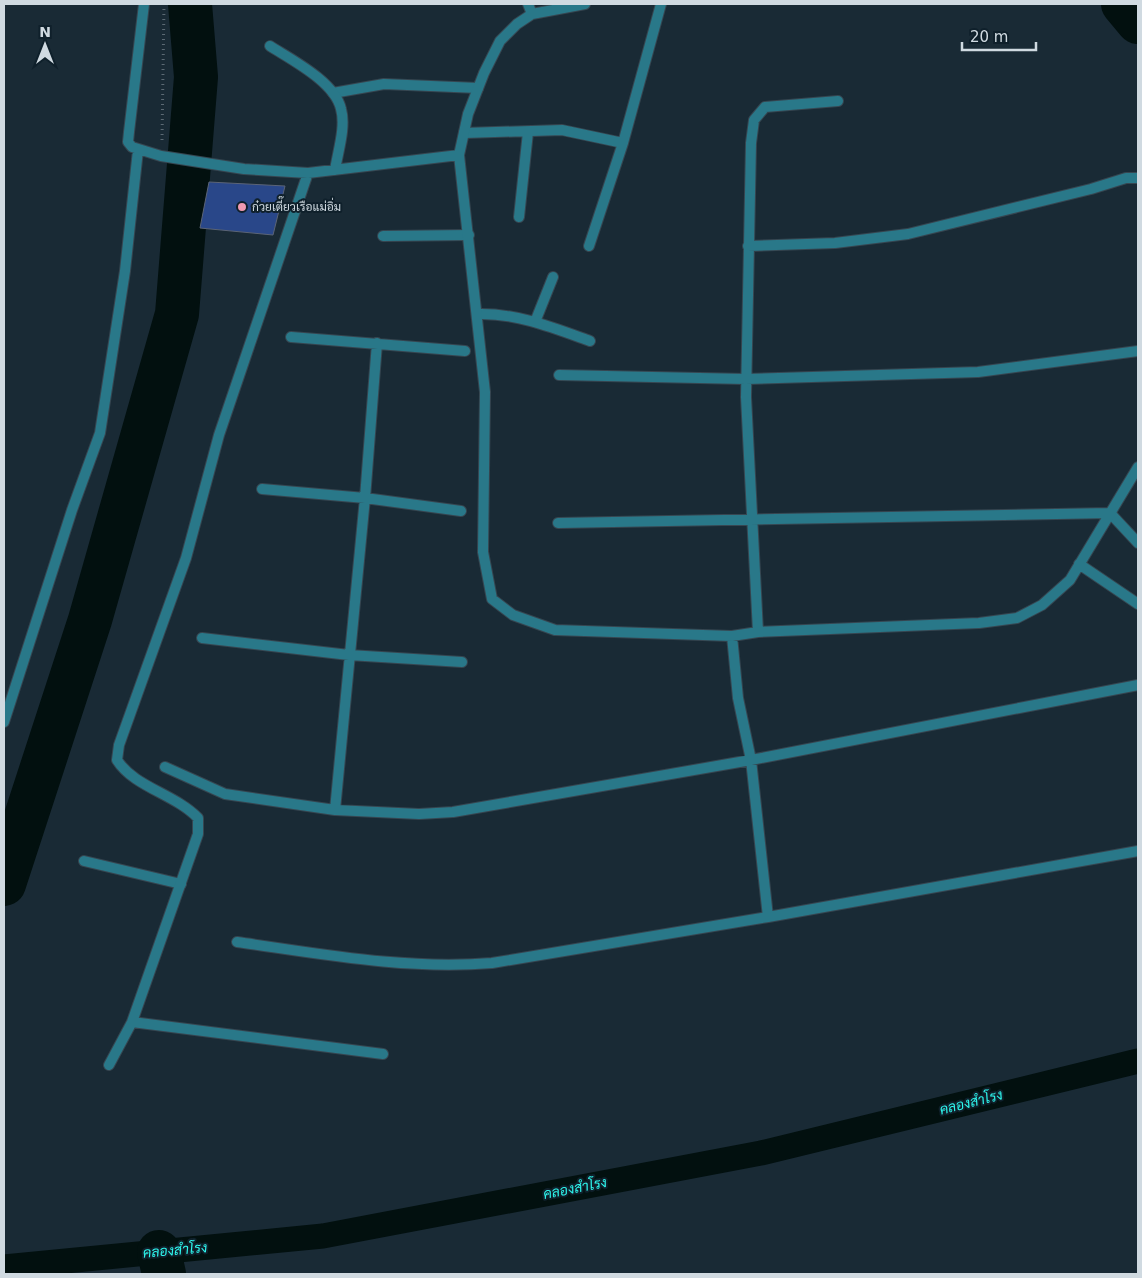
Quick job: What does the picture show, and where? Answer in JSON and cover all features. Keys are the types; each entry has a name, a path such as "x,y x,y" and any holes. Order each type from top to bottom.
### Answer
{"street":[{"path":"144,4 128,142 132,148 161,156 244,169 308,173 459,155"},
{"path":"528,4 532,14"},
{"path":"585,4 532,14 517,24 500,42 468,114 459,155 478,314 485,392 482,552 492,599 513,615 555,630 732,636 758,632 979,622 1016,618 1042,605 1070,580 1138,467"},
{"path":"589,246 623,143 662,4"},
{"path":"270,46 311,71 333,93 341,109 341,134 335,170"},
{"path":"333,93 384,84 478,88"},
{"path":"758,632 746,379 750,143 754,120 765,107 838,101"},
{"path":"464,133 562,130 623,143"},
{"path":"519,217 528,132"},
{"path":"4,722 72,510 100,433 125,270 138,150"},
{"path":"109,1065 132,1022 198,834 198,818 186,806 124,772 117,760 119,745 186,558 219,435 308,173"},
{"path":"748,246 835,243 908,234 1091,189 1126,178 1138,178"},
{"path":"383,236 469,235"},
{"path":"535,322 553,277"},
{"path":"478,314 494,313 535,322 590,341"},
{"path":"291,337 465,351"},
{"path":"334,810 365,498 377,343"},
{"path":"559,375 746,379 978,372 1138,351"},
{"path":"262,489 365,498 461,511"},
{"path":"558,523 1110,513 1138,543"},
{"path":"1079,564 1138,604"},
{"path":"732,636 738,698 750,760 768,917"},
{"path":"202,638 349,654 462,662"},
{"path":"166,767 225,794 334,810 419,814 453,812 750,760 1138,685"},
{"path":"237,942 420,966 492,963 768,917 1138,851"},
{"path":"84,860 180,884"},
{"path":"132,1022 383,1054"}],"path":[{"path":"161,156 164,4"}],"building":[{"name":"ก๋วยเตี๊ยวเรือแม่อิ่ม","path":"209,182 285,186 273,235 200,228"}],"waterway":[{"path":"4,884 90,620 177,314 196,77 190,4"},
{"path":"1123,4 1138,22"},
{"name":"คลองสำโรง","path":"4,1267 323,1236 761,1153 1138,1061"},
{"path":"159,1252 164,1274"}],"place":[{"name":"ก๋วยเตี๊ยวเรือแม่อิ่ม","path":"242,207"}]}
